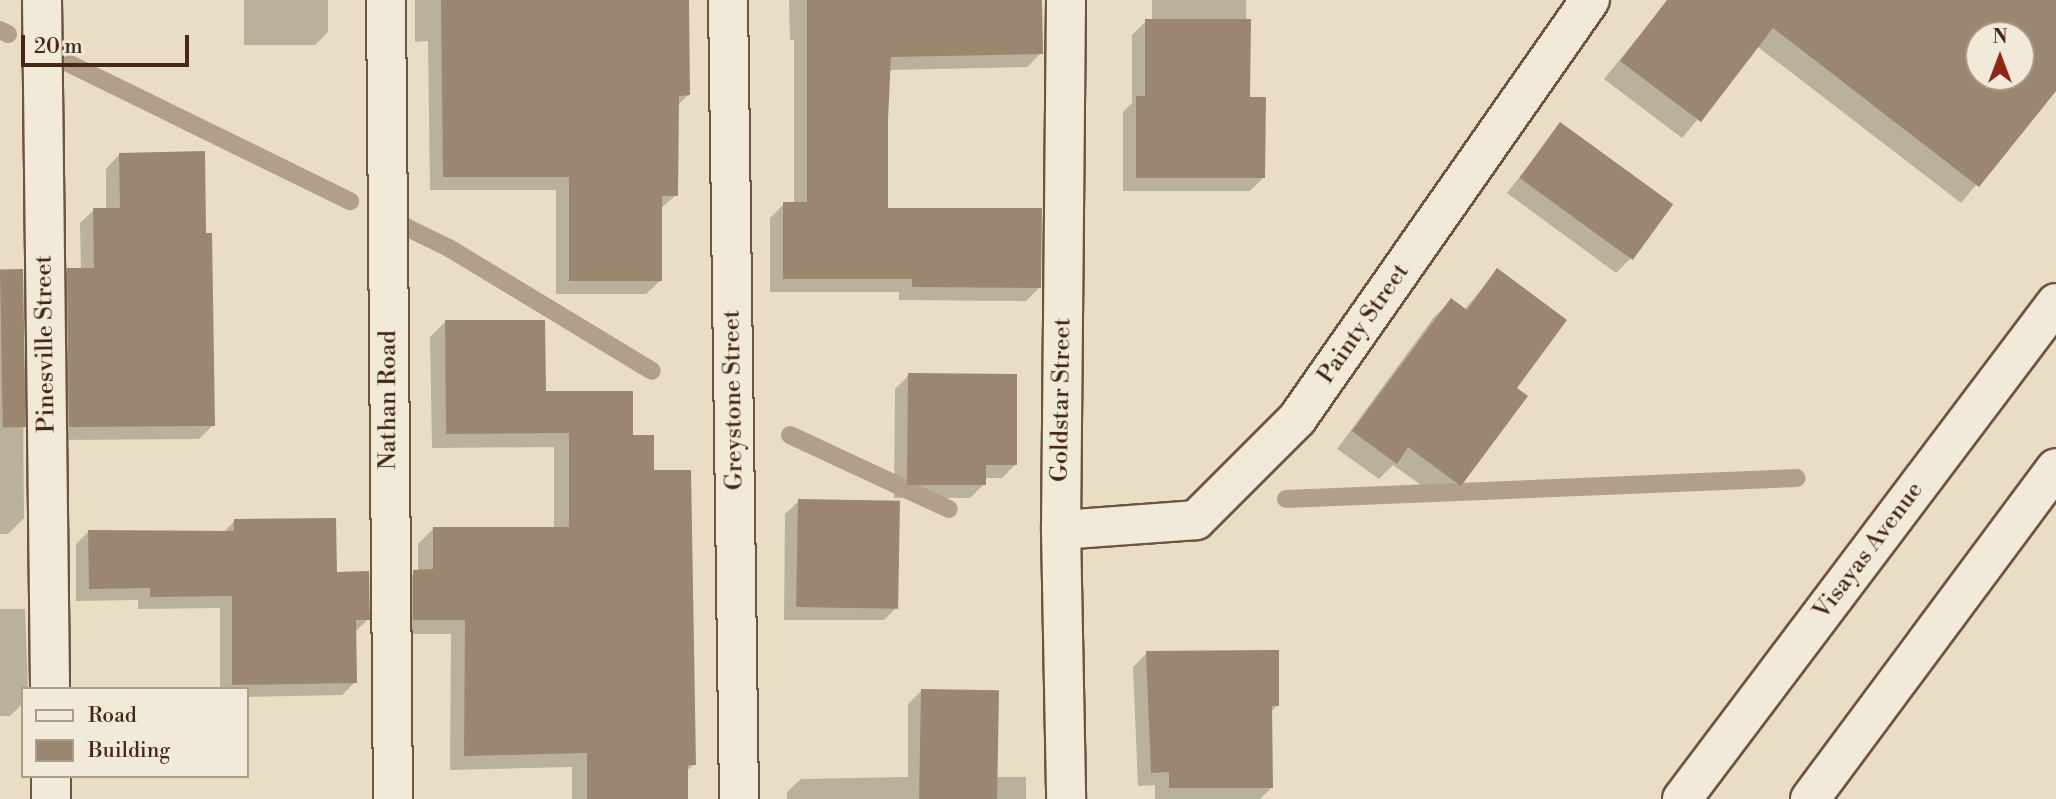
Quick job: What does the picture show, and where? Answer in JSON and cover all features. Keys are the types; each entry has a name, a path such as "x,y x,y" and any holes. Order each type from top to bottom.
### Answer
{"street":[{"name":"Pinesville Street","path":"42,0 50,687"},
{"name":"Nathan Road","path":"386,0 393,799"},
{"name":"Greystone Street","path":"728,0 740,799"},
{"name":"Goldstar Street","path":"1066,0 1061,530 1066,799"},
{"name":"Painty Street","path":"1061,530 1196,520 1297,419 1590,0"},
{"name":"Visayas Avenue","path":"1682,799 2056,303"},
{"path":"1810,799 2056,468"},
{"path":"51,778 51,799"}],"building":[{"path":"441,0 689,0 690,95 679,96 678,196 662,196 662,281 569,281 569,177 443,177"},
{"path":"807,0 1042,0 1043,54 891,57 888,120 888,208 1042,208 1041,288 912,287 912,279 783,279 783,202 807,202"},
{"path":"1667,0 2056,0 2056,91 1979,187 1773,28 1701,122 1620,61"},
{"path":"1145,19 1251,19 1250,97 1266,97 1265,178 1136,178 1136,96 1145,96"},
{"path":"1560,122 1673,204 1633,260 1519,178"},
{"path":"205,151 206,233 212,233 215,426 69,427 67,268 94,268 93,208 120,208 119,153"},
{"path":"1497,268 1567,320 1517,388 1528,396 1461,486 1408,447 1397,464 1352,431 1451,298 1467,310"},
{"path":"0,269 23,269 26,427 3,427"},
{"path":"445,320 545,320 546,391 633,391 633,435 654,435 654,470 691,470 696,765 688,765 688,799 587,799 587,753 464,756 465,620 413,620 413,570 433,569 433,527 569,527 569,433 446,434"},
{"path":"908,373 1017,374 1017,465 986,465 986,485 907,485"},
{"path":"798,499 900,501 898,609 796,607"},
{"path":"336,518 337,572 369,571 370,620 356,620 357,683 232,685 232,596 150,597 150,588 89,589 88,530 234,531 234,519"},
{"path":"1279,650 1279,706 1272,706 1273,788 1169,788 1169,772 1151,773 1146,651"},
{"path":"921,689 999,690 997,799 919,799"}],"waterway":[{"path":"0,30 8,34"},
{"path":"70,64 350,201"},
{"path":"404,226 449,248 652,371"},
{"path":"790,435 949,509"},
{"path":"1286,499 1797,478"}]}
